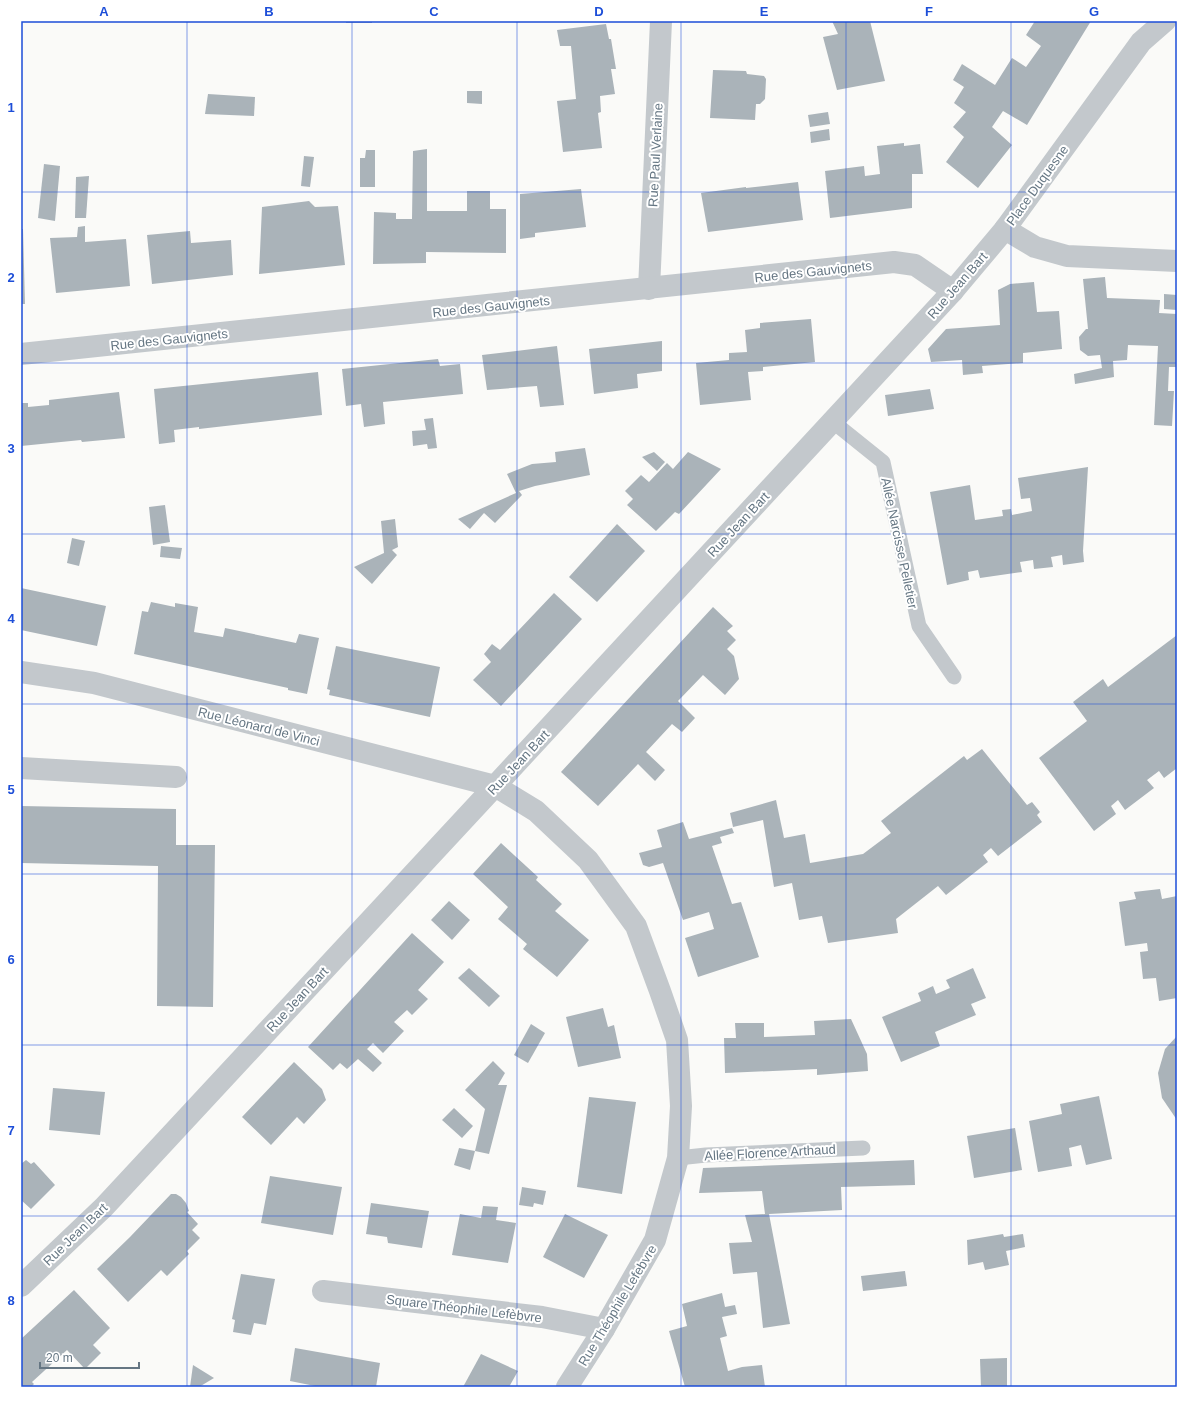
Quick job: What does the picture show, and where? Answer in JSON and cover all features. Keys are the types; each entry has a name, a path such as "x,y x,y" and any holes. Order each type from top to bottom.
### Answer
{"street":[{"name":"Rue Paul Verlaine","path":"649,289 661,21"},
{"name":"Place Duquesne","path":"1165,21 1141,42 1005,229 1035,247 1067,256 1177,261"},
{"name":"Rue Jean Bart","path":"21,1286 104,1207 952,291 1005,229"},
{"name":"Rue des Gauvignets","path":"21,354 242,332 894,262 915,265 952,291"},
{"name":"Rue Léonard de Vinci","path":"21,672 94,683 495,786"},
{"path":"21,768 176,777"},
{"name":"Rue Théophile Lefebvre","path":"495,786 536,811 588,860 636,926 676,1040 681,1106 678,1158 655,1240 604,1329 567,1387"},
{"name":"Square Théophile Lefèbvre","path":"323,1291 542,1318 604,1329"}],"lane":[{"name":"Allée Narcisse Pelletier","path":"832,421 882,462 919,626 954,677"},
{"name":"Allée Florence Arthaud","path":"678,1158 706,1155 863,1148"}],"building":[{"path":"346,21 372,21 372,23 346,23"},
{"path":"832,21 870,21 885,81 837,90 823,37 838,34"},
{"path":"1035,21 1091,21 1027,125 1003,111 992,127 1012,145 978,188 946,162 964,137 953,127 966,112 954,103 964,87 953,80 962,64 995,85 1012,58 1026,67 1041,46 1026,35"},
{"path":"606,24 609,39 611,39 616,69 611,69 615,94 600,96 601,112 598,113 602,148 563,152 557,101 576,99 571,46 560,46 557,30"},
{"path":"713,70 746,71 747,74 764,76 766,79 765,99 760,104 756,104 755,120 710,118"},
{"path":"467,91 482,91 482,104 467,103"},
{"path":"208,94 255,97 254,116 205,114"},
{"path":"828,112 830,124 810,127 808,115"},
{"path":"829,129 830,140 811,143 810,132"},
{"path":"904,143 904,146 920,144 923,174 912,174 912,208 830,218 825,171 864,166 865,176 880,174 877,146"},
{"path":"427,149 427,211 467,211 467,191 490,191 490,209 506,209 506,253 426,252 426,263 373,264 374,212 396,213 396,219 412,219 413,151"},
{"path":"366,150 375,150 375,187 360,187 360,158 365,158"},
{"path":"304,156 314,157 310,187 301,186"},
{"path":"44,164 60,166 55,221 38,218"},
{"path":"89,176 86,218 75,218 76,177"},
{"path":"798,182 803,220 708,232 701,193"},
{"path":"581,189 586,227 535,233 535,237 520,239 520,194"},
{"path":"309,201 315,207 338,206 345,265 259,274 262,207"},
{"path":"85,226 85,242 126,239 130,286 56,293 50,238 77,237 78,227"},
{"path":"21,229 23,229 25,304 21,304"},
{"path":"190,231 191,243 231,240 233,275 152,284 147,235"},
{"path":"1105,277 1107,298 1160,300 1159,313 1177,314 1177,367 1169,367 1168,391 1174,391 1172,426 1154,425 1158,346 1128,345 1127,360 1113,361 1114,377 1075,384 1074,374 1102,368 1100,355 1088,356 1080,350 1079,337 1086,329 1088,329 1083,279"},
{"path":"1034,282 1037,312 1059,311 1062,349 1023,353 1023,363 982,366 983,373 963,375 962,360 931,362 928,349 946,329 1000,325 998,290 1010,284"},
{"path":"1164,294 1177,295 1177,310 1164,309"},
{"path":"811,319 815,362 763,367 763,371 748,372 751,400 700,405 696,363 729,360 729,353 747,352 745,330 760,328 760,323"},
{"path":"662,341 662,371 637,374 638,388 594,394 589,349"},
{"path":"557,346 564,405 540,407 537,386 487,390 482,355"},
{"path":"438,359 440,366 460,364 463,394 383,402 385,424 364,427 361,404 346,406 342,369"},
{"path":"318,372 322,415 199,429 199,427 174,430 175,442 159,444 154,389"},
{"path":"930,389 934,409 888,416 885,395"},
{"path":"119,392 125,438 82,442 81,440 21,446 21,403 28,403 28,407 49,405 49,400"},
{"path":"433,418 437,448 428,449 427,444 413,446 412,431 426,430 424,419"},
{"path":"585,448 590,475 535,486 519,491 522,495 495,523 484,513 470,529 458,519 516,493 507,474 532,464 556,462 555,452"},
{"path":"654,452 665,462 657,471 642,457"},
{"path":"688,452 721,469 679,514 675,512 656,531 627,505 633,499 625,491 641,475 649,482 667,463 673,469"},
{"path":"1088,467 1083,551 1084,562 1063,565 1062,555 1051,557 1053,567 1034,569 1033,560 1020,562 1022,572 980,578 978,570 968,572 969,580 947,585 930,492 970,485 975,520 1003,516 1002,510 1011,509 1012,515 1032,511 1030,498 1021,499 1018,478"},
{"path":"165,505 170,542 153,545 149,507"},
{"path":"395,519 398,547 392,550 397,555 372,584 354,567 384,553 381,521"},
{"path":"617,524 645,551 597,602 569,577"},
{"path":"72,538 85,541 79,566 67,563"},
{"path":"161,546 182,548 180,559 160,557"},
{"path":"21,588 106,606 97,646 21,630"},
{"path":"554,593 582,619 501,706 473,680 491,662 484,654 492,644 500,650"},
{"path":"151,602 175,607 175,603 198,607 194,632 223,637 225,628 296,643 299,634 319,638 307,694 288,690 288,688 134,654 142,611 148,612"},
{"path":"713,607 733,626 727,631 736,640 727,649 734,656 739,679 725,695 703,675 678,701 695,718 682,732 672,724 646,752 665,770 655,781 638,764 598,806 561,772"},
{"path":"1177,635 1177,768 1164,778 1159,771 1147,780 1154,788 1125,810 1118,800 1111,806 1116,814 1094,831 1039,758 1087,721 1073,702 1103,679 1108,687"},
{"path":"336,646 440,667 430,717 329,695 330,690 327,689"},
{"path":"982,749 1027,805 1032,802 1040,812 1037,815 1042,822 998,856 991,848 983,855 988,862 946,895 938,886 896,919 898,933 828,943 822,916 799,920 792,883 774,887 763,820 733,827 730,813 776,800 784,838 805,834 810,863 863,854 891,833 881,821 964,756 967,760"},
{"path":"21,806 176,809 176,845 215,845 213,1007 157,1006 158,866 21,863"},
{"path":"683,822 689,839 732,828 734,833 720,837 722,843 712,846 732,904 741,902 759,957 698,977 685,938 714,929 709,912 683,920 663,863 649,867 643,865 639,853 662,847 657,830"},
{"path":"501,843 538,877 536,880 562,904 555,911 589,940 557,977 523,949 527,944 498,919 508,907 473,874"},
{"path":"1160,889 1162,899 1177,896 1177,998 1159,1001 1156,978 1143,979 1140,952 1148,951 1147,943 1125,946 1119,902 1136,899 1134,892"},
{"path":"449,901 470,920 452,940 431,920"},
{"path":"412,933 444,962 418,990 428,999 412,1015 407,1010 394,1022 404,1031 383,1053 373,1043 367,1049 382,1063 373,1072 358,1059 347,1069 340,1063 333,1070 308,1047"},
{"path":"469,968 500,996 489,1007 458,978"},
{"path":"973,968 986,998 971,1004 976,1015 935,1032 940,1046 901,1062 882,1017 921,1001 918,993 933,986 936,994 950,988 946,980"},
{"path":"603,1008 608,1027 614,1025 621,1058 578,1067 566,1017"},
{"path":"851,1019 867,1054 868,1071 817,1075 817,1069 725,1073 724,1038 736,1038 735,1023 764,1023 764,1037 815,1035 814,1021"},
{"path":"531,1024 545,1033 528,1063 514,1055"},
{"path":"1177,1036 1177,1120 1162,1098 1158,1073 1165,1049"},
{"path":"493,1061 505,1073 498,1085 507,1085 489,1154 475,1151 485,1109 465,1090"},
{"path":"294,1062 322,1089 326,1100 304,1124 297,1117 271,1145 242,1117"},
{"path":"53,1088 105,1092 100,1135 49,1130"},
{"path":"1099,1096 1112,1159 1086,1165 1081,1145 1069,1148 1072,1166 1038,1172 1029,1121 1062,1114 1060,1104"},
{"path":"589,1097 636,1102 622,1194 577,1187"},
{"path":"454,1108 473,1126 462,1138 442,1120"},
{"path":"1015,1128 1022,1170 974,1178 967,1136"},
{"path":"459,1148 475,1151 470,1170 454,1165"},
{"path":"26,1160 31,1164 34,1162 55,1185 31,1209 21,1200 21,1164"},
{"path":"914,1160 915,1185 841,1187 842,1210 769,1214 790,1324 763,1328 757,1272 733,1274 729,1243 752,1242 745,1215 765,1214 762,1191 699,1193 703,1168"},
{"path":"270,1176 342,1187 333,1235 261,1223"},
{"path":"522,1187 546,1191 543,1205 534,1203 533,1207 519,1205"},
{"path":"171,1194 176,1194 181,1197 186,1203 189,1211 187,1212 198,1224 192,1230 200,1238 187,1251 189,1254 167,1276 161,1270 128,1302 97,1269"},
{"path":"371,1203 429,1211 422,1248 388,1243 387,1237 366,1234"},
{"path":"483,1206 498,1207 496,1220 516,1223 508,1263 452,1255 460,1214 481,1218"},
{"path":"565,1214 608,1235 584,1278 543,1257"},
{"path":"1003,1234 1004,1237 1023,1234 1025,1247 1006,1251 1009,1265 985,1270 983,1262 968,1265 967,1240"},
{"path":"905,1271 907,1286 863,1291 861,1276"},
{"path":"241,1274 275,1279 266,1325 254,1323 251,1335 233,1332 235,1320 232,1319"},
{"path":"74,1290 110,1328 93,1345 101,1353 85,1369 67,1350 32,1382 34,1384 31,1387 21,1387 21,1339"},
{"path":"722,1293 725,1307 735,1305 737,1314 722,1317 727,1336 720,1338 728,1371 742,1367 762,1365 765,1387 685,1387 669,1331 687,1326 682,1304"},
{"path":"295,1348 380,1363 376,1387 320,1387 290,1381"},
{"path":"481,1354 518,1371 509,1387 463,1387"},
{"path":"1007,1358 1007,1387 981,1387 980,1359"},
{"path":"193,1365 214,1378 199,1387 190,1387"}]}
